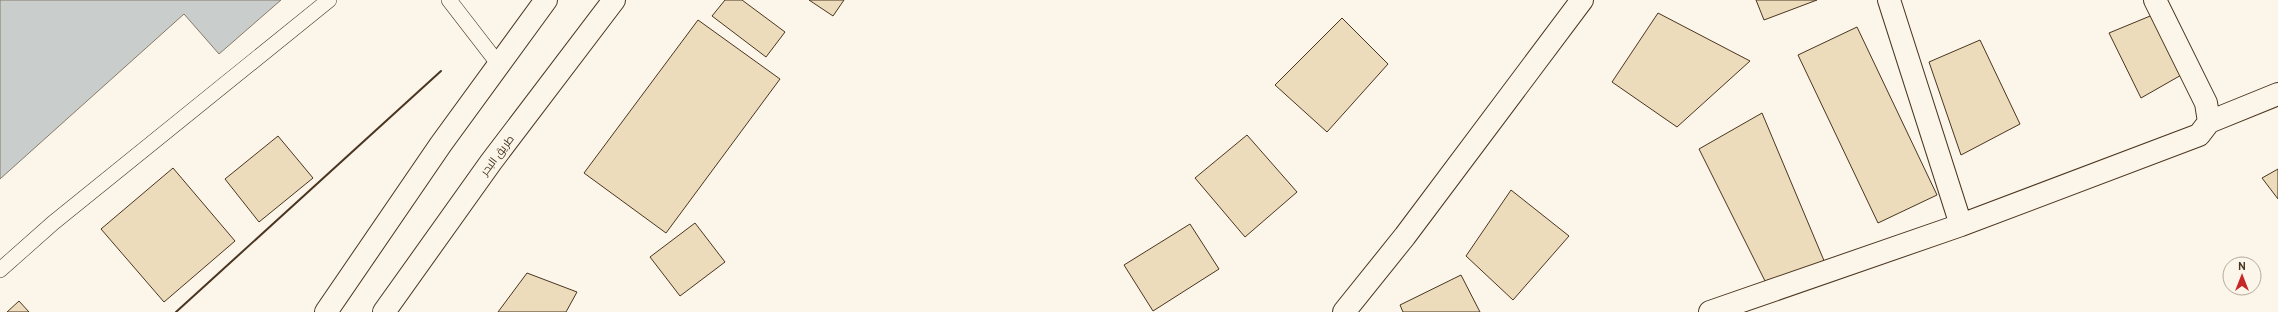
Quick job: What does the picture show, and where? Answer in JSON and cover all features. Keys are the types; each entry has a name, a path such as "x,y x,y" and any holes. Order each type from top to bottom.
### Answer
{"main road":[{"path":"326,312 441,144 500,66 546,0"},
{"name":"طريق البحر","path":"384,312 492,162 614,0"},
{"path":"1344,312 1405,236 1582,0"},
{"path":"1889,0 1961,225"},
{"path":"2155,0 2206,103 2210,122"},
{"path":"1710,312 1961,225 2199,135 2210,122 2278,94"}],"lane":[{"path":"0,270 53,223 330,0"},
{"path":"448,0 500,66"}],"shaded area":[{"path":"0,0 281,0 219,54 184,14 0,179"}],"building":[{"path":"725,0 742,0 785,32 766,57 712,16"},
{"path":"809,0 844,0 833,16"},
{"path":"1756,0 1817,0 1764,20"},
{"path":"1658,13 1750,61 1677,127 1612,82"},
{"path":"2155,14 2183,74 2141,98 2109,33"},
{"path":"1342,18 1388,64 1327,132 1275,85"},
{"path":"698,20 780,79 666,233 584,173"},
{"path":"1857,27 1937,195 1878,223 1798,55"},
{"path":"1980,40 2020,124 1961,155 1929,62"},
{"path":"1762,113 1825,263 1765,281 1699,149"},
{"path":"1247,135 1297,192 1245,237 1195,178"},
{"path":"278,136 313,178 259,222 225,179"},
{"path":"173,168 235,241 164,302 101,229"},
{"path":"2278,169 2278,199 2262,178"},
{"path":"1511,190 1569,236 1513,300 1466,256"},
{"path":"695,223 725,262 680,296 650,257"},
{"path":"1190,224 1219,269 1153,311 1124,265"},
{"path":"527,273 577,292 566,312 498,312"},
{"path":"1461,275 1480,312 1403,312 1400,305"},
{"path":"19,301 29,312 7,312"}],"wall":[{"path":"176,312 441,71"}]}
